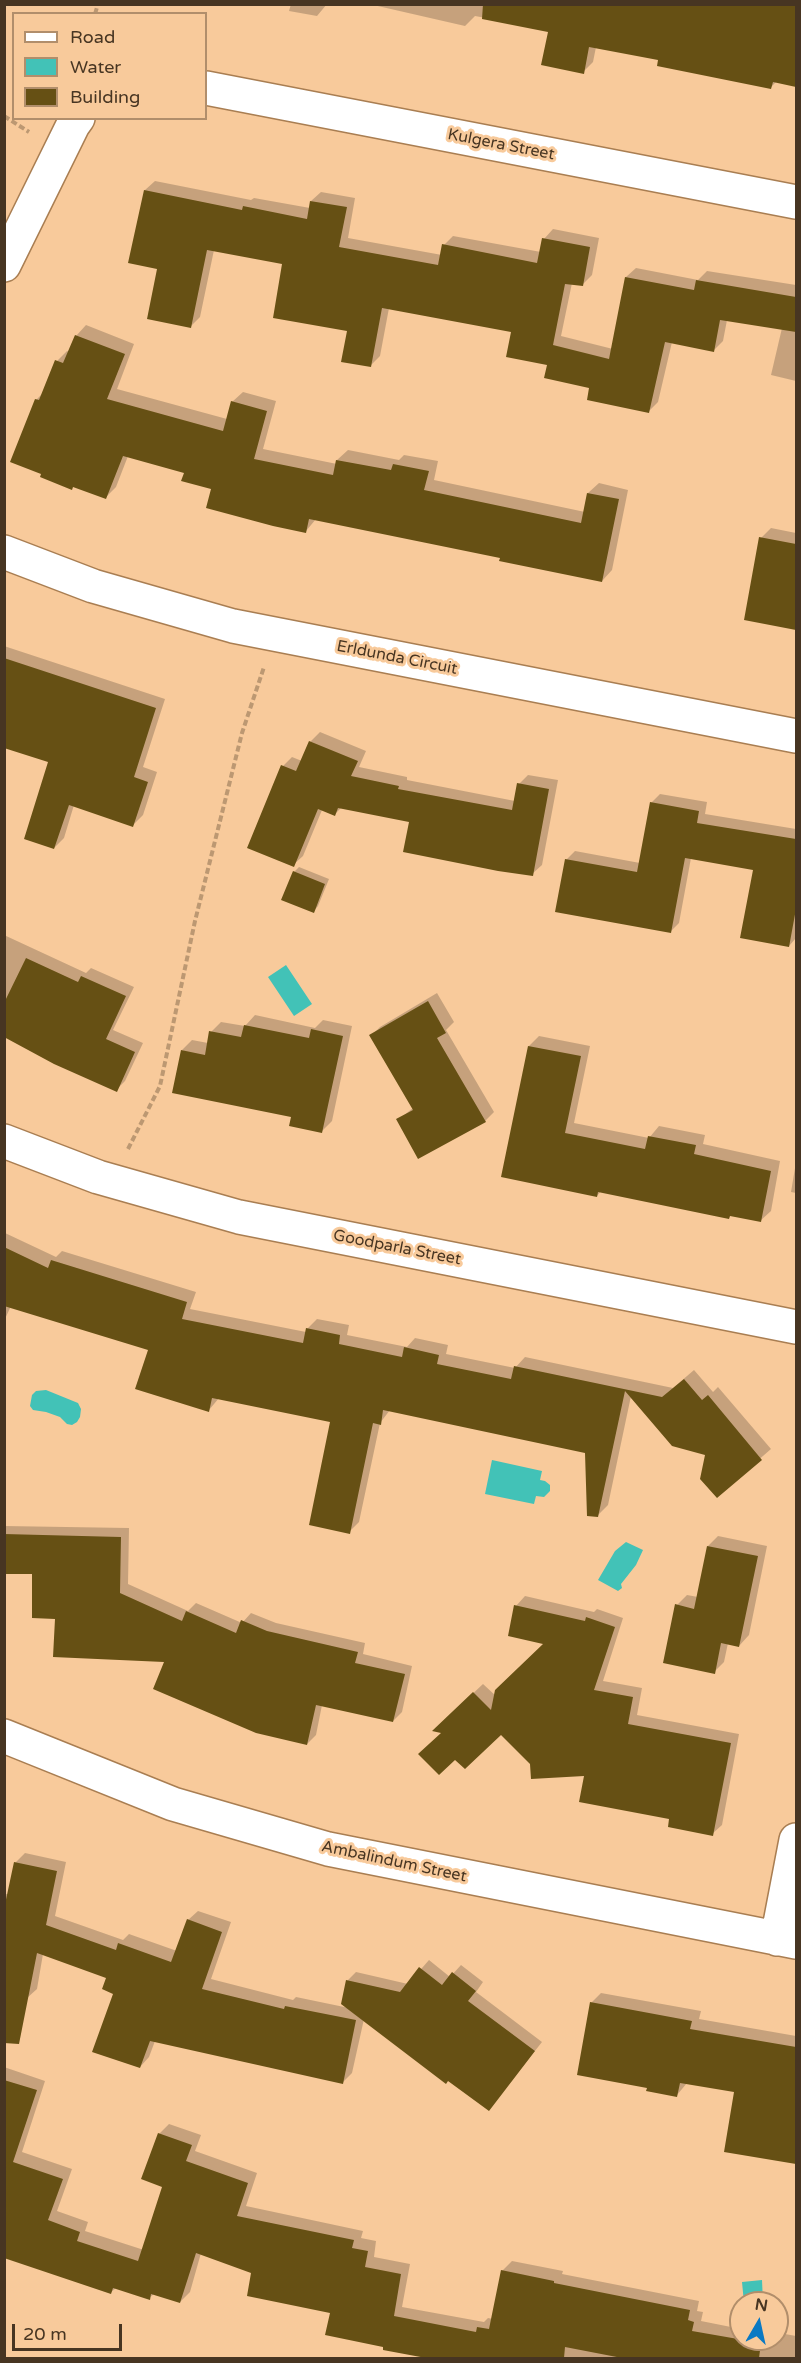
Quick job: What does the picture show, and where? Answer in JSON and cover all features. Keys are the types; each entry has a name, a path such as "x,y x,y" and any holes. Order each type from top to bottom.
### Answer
{"street":[{"name":"Kulgera Street","path":"207,88 796,202"},
{"path":"4,265 77,120"},
{"name":"Erldunda Circuit","path":"4,552 93,586 233,626 796,736"},
{"name":"Goodparla Street","path":"4,1141 98,1177 239,1217 796,1327"},
{"name":"Ambalindum Street","path":"4,1736 173,1804 327,1849 787,1940"},
{"path":"787,1940 796,1840"}],"path":[{"path":"4,116 33,134"},
{"path":"123,1158 159,1086 195,921 242,733 263,669"}],"water":[{"path":"286,965 312,1004 294,1016 268,977"},
{"path":"46,1390 78,1403 81,1409 77,1422 72,1425 67,1424 60,1417 33,1410 30,1406 32,1395 36,1391"},
{"path":"492,1460 542,1471 540,1480 550,1485 550,1491 544,1497 536,1496 534,1504 485,1494"},
{"path":"626,1542 643,1550 636,1565 621,1584 622,1588 618,1591 598,1580 615,1551"},
{"path":"762,2280 762,2291 743,2291 742,2282"}],"building":[{"path":"483,4 796,4 796,87 773,82 771,89 657,66 658,60 589,47 584,74 541,65 548,32 482,19"},
{"path":"144,190 242,210 243,206 307,219 310,201 347,207 339,247 438,265 442,244 537,263 542,238 590,247 583,286 565,284 553,345 609,359 625,277 694,290 696,280 796,297 796,332 720,320 714,352 665,342 649,413 587,400 589,388 544,378 547,365 506,357 511,332 382,308 371,367 341,362 347,331 273,318 282,264 207,250 191,328 147,319 157,269 128,263"},
{"path":"75,335 125,354 107,399 223,431 231,401 267,411 254,459 333,475 336,460 391,470 393,464 429,471 424,490 581,523 587,493 619,499 602,582 499,561 500,558 309,519 306,533 273,526 206,508 211,489 181,481 184,473 123,456 106,499 73,487 72,490 40,477 41,474 10,462 35,399 39,400 55,360 63,363"},
{"path":"759,537 796,544 796,630 744,620"},
{"path":"4,658 156,708 134,777 148,782 133,827 69,805 54,849 24,839 48,762 4,748"},
{"path":"309,741 358,761 351,776 399,786 398,789 512,810 517,783 549,789 533,876 403,852 409,822 338,808 335,816 318,809 294,867 247,848 281,765 296,771"},
{"path":"650,802 699,811 697,823 796,839 796,909 789,947 740,938 753,870 685,858 671,933 555,912 565,859 637,872"},
{"path":"293,871 325,884 314,913 281,900"},
{"path":"26,958 78,982 81,976 126,996 106,1039 135,1052 117,1092 54,1064 4,1037 4,1003"},
{"path":"428,1001 446,1033 437,1038 486,1122 418,1159 396,1119 413,1110 369,1035"},
{"path":"244,1025 309,1038 311,1029 343,1036 322,1133 289,1126 291,1117 172,1093 181,1050 205,1055 209,1031 241,1037"},
{"path":"528,1046 581,1056 565,1133 645,1149 648,1136 696,1145 694,1154 771,1171 761,1222 730,1216 729,1219 598,1192 597,1197 501,1177"},
{"path":"4,1247 48,1268 51,1260 187,1302 182,1319 303,1343 306,1328 340,1335 339,1344 402,1357 404,1347 439,1355 437,1364 511,1379 514,1366 662,1397 684,1379 702,1400 708,1395 762,1460 717,1498 700,1479 705,1455 672,1446 625,1391 598,1517 587,1516 585,1453 383,1410 381,1425 373,1423 350,1534 309,1525 330,1422 212,1398 209,1412 135,1389 148,1350 4,1306"},
{"path":"4,1534 121,1537 120,1593 182,1621 186,1611 236,1633 241,1620 267,1631 358,1652 355,1663 405,1674 393,1722 316,1705 307,1745 256,1733 153,1689 164,1662 53,1657 55,1619 32,1618 32,1574 4,1574"},
{"path":"707,1546 758,1556 739,1647 721,1643 715,1674 663,1663 675,1604 694,1609"},
{"path":"514,1605 585,1621 586,1617 615,1627 594,1690 633,1697 628,1724 731,1743 713,1836 668,1827 669,1819 579,1802 584,1776 531,1779 530,1764 501,1735 465,1769 455,1760 439,1775 418,1754 441,1733 432,1731 473,1692 491,1710 495,1690 543,1644 508,1636"},
{"path":"14,1862 57,1871 46,1925 116,1950 118,1943 171,1962 187,1919 222,1932 202,1989 284,2009 285,2006 356,2020 343,2084 150,2041 140,2068 92,2052 113,1994 102,1989 106,1978 37,1953 19,2044 4,2043 4,1909"},
{"path":"419,1967 442,1985 452,1972 476,1991 468,2001 535,2051 489,2111 448,2081 446,2084 341,2004 346,1980 400,1992"},
{"path":"590,2002 692,2021 690,2029 796,2047 796,2164 724,2152 734,2092 680,2083 677,2097 646,2091 647,2088 577,2075"},
{"path":"4,2080 37,2090 13,2162 63,2179 48,2220 80,2232 77,2241 138,2261 162,2187 141,2179 158,2133 192,2145 186,2161 248,2183 237,2216 354,2240 352,2248 368,2251 365,2267 401,2274 394,2316 476,2332 477,2327 489,2329 501,2270 690,2310 688,2320 694,2322 692,2331 729,2337 729,2351 760,2351 759,2358 622,2358 565,2347 564,2358 426,2358 325,2335 330,2313 247,2296 251,2273 196,2253 180,2303 151,2294 150,2300 113,2288 111,2294 4,2258"}]}
